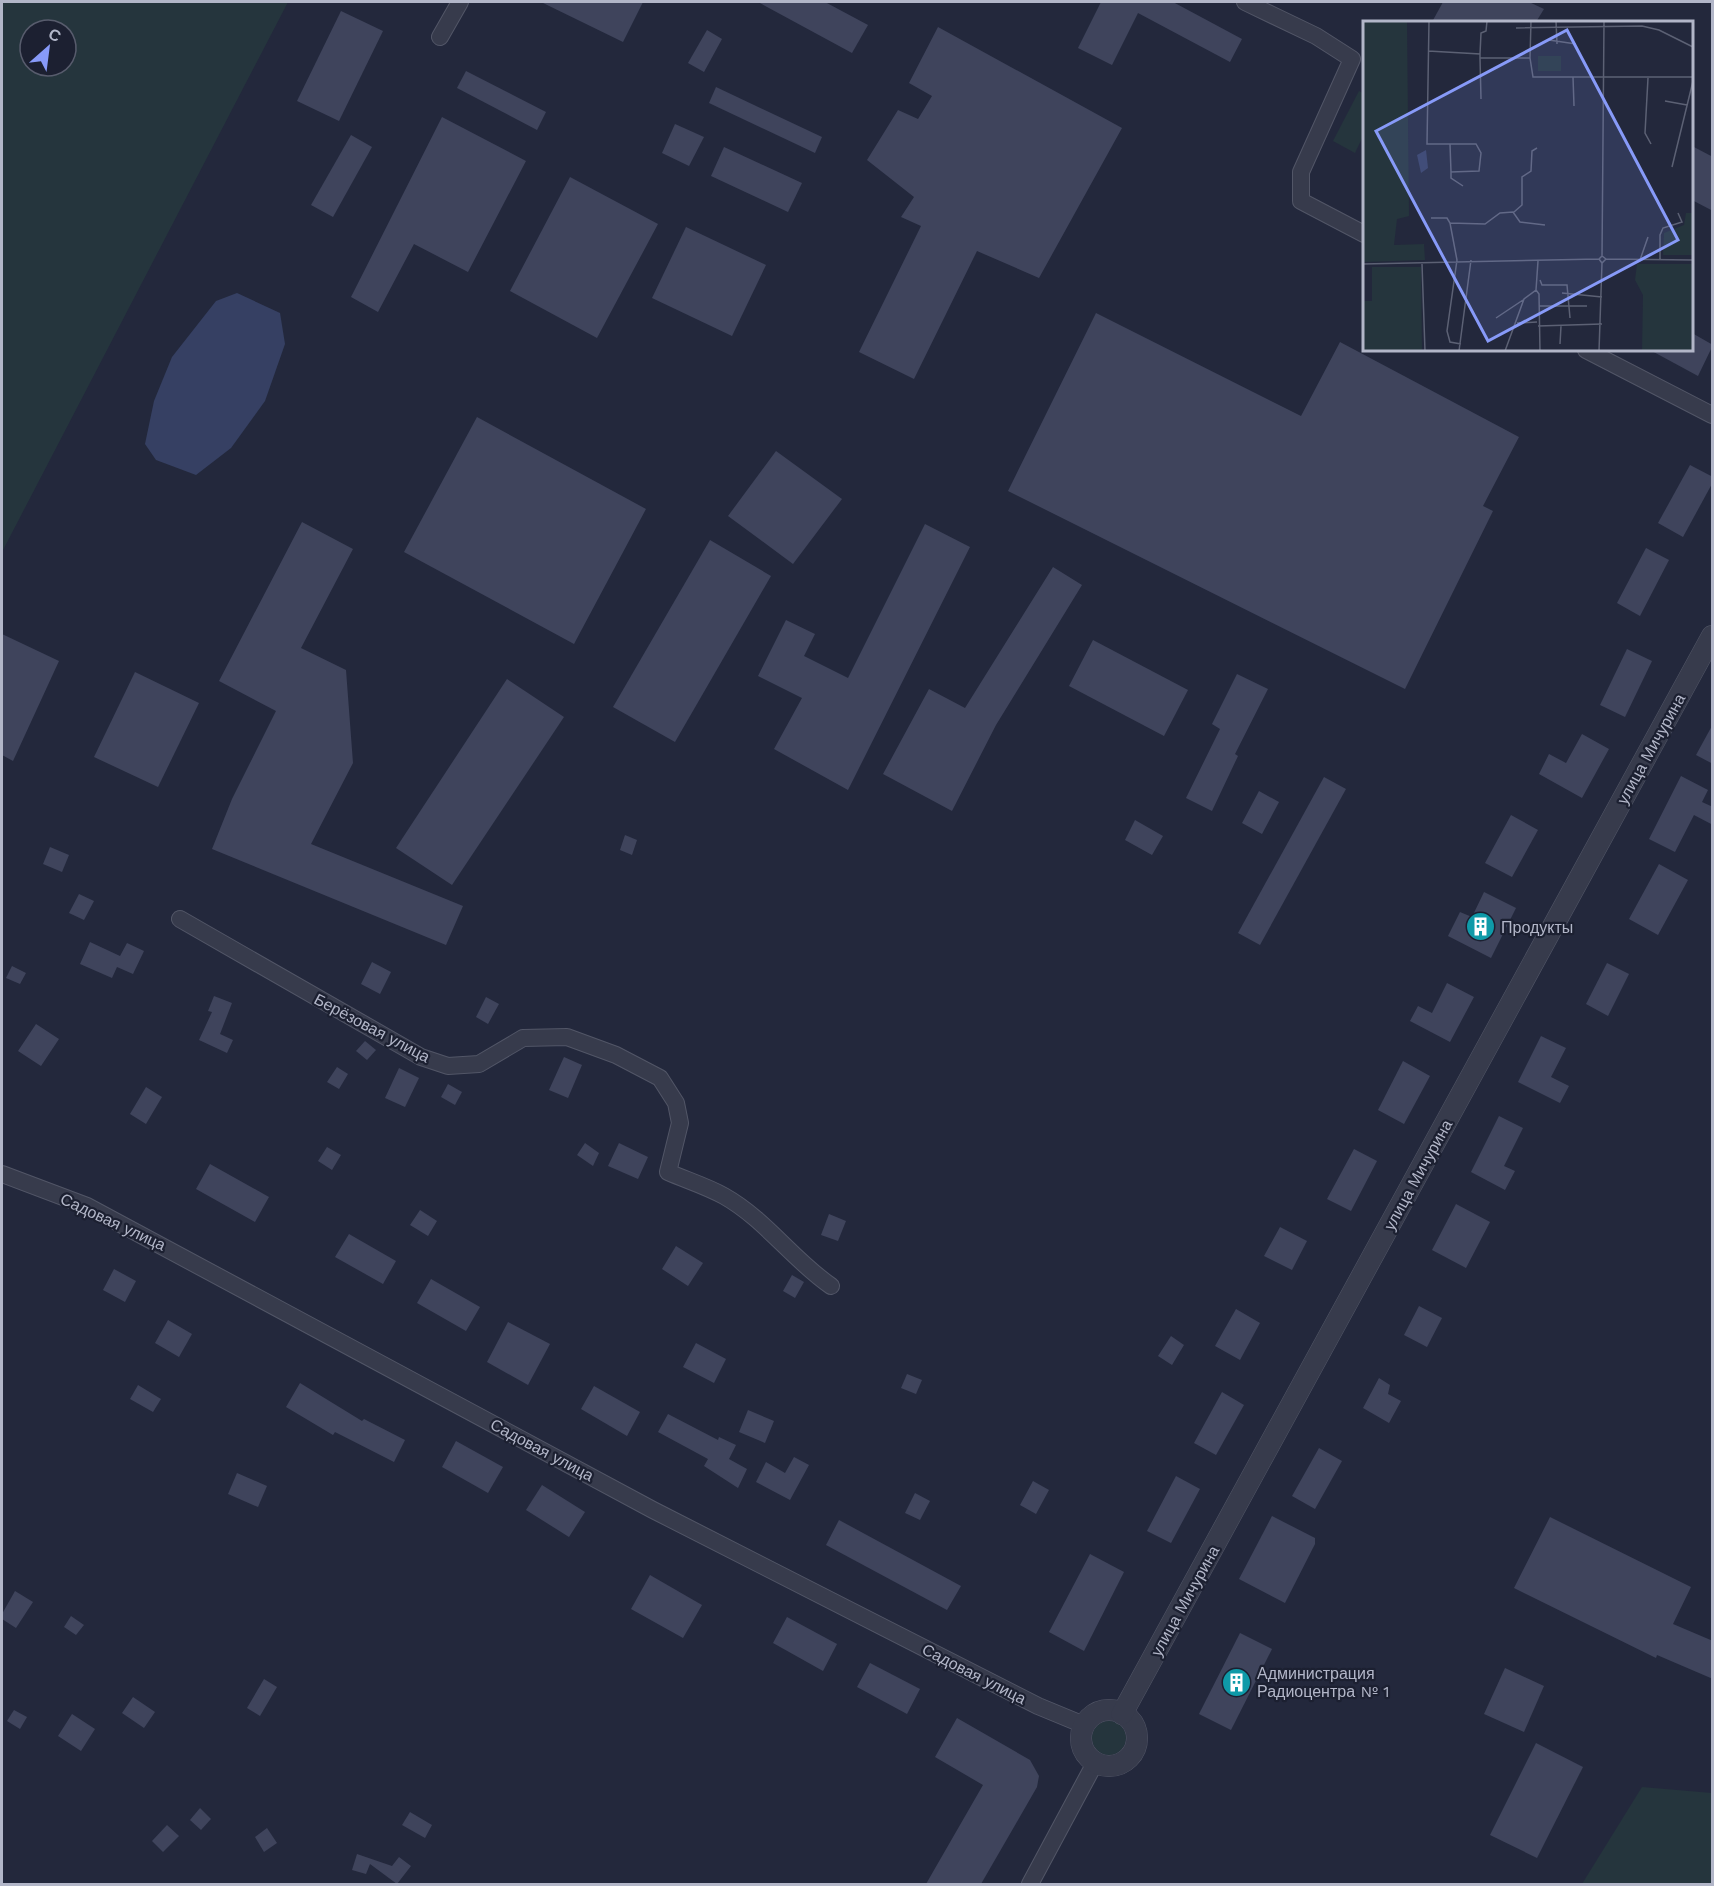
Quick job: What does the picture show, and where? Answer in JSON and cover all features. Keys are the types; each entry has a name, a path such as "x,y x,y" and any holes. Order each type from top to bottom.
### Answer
{"street":[{"path":"440,37 460,2"},
{"path":"1245,2 1316,36 1353,59 1301,172 1301,201 1363,233"},
{"path":"1588,351 1713,415"},
{"name":"улица Мичурина","path":"1122,1714 1713,636"},
{"name":"Берёзовая улица","path":"180,920 421,1057 448,1066 478,1064 522,1038 567,1037 616,1055 660,1078 676,1103 680,1123 668,1172 724,1196 763,1225 800,1257 814,1274 831,1286"},
{"name":"Садовая улица","path":"2,1174 96,1210 663,1515 1038,1706 1084,1725"},
{"path":"1111,1710 1122,1714 1136,1730 1134,1752 1117,1765 1095,1763 1082,1747 1084,1725 1100,1712 1111,1710"},
{"path":"1030,1884 1095,1763"}],"shaded area":[{"path":"2,2 288,2 2,552"},
{"path":"1359,91 1363,93 1363,136 1355,153 1333,141"},
{"path":"1109,1721 1121,1726 1126,1738 1121,1750 1109,1755 1097,1750 1092,1738 1097,1726"},
{"path":"1642,1787 1712,1793 1712,1884 1582,1884"}],"water":[{"path":"237,293 280,313 285,344 265,401 231,448 196,475 156,460 145,444 154,401 172,357 216,301"}],"building":[{"path":"541,2 643,2 623,42"},
{"path":"758,2 825,2 868,25 852,53"},
{"path":"1101,2 1173,2 1242,39 1230,62 1138,13 1112,65 1078,48"},
{"path":"1443,2 1529,2 1544,9 1537,21 1433,21"},
{"path":"341,11 383,31 339,121 297,101"},
{"path":"938,27 1122,128 1039,278 977,251 914,379 859,352 921,226 901,217 914,197 867,160 898,110 918,119 932,96 909,83"},
{"path":"707,30 722,39 704,72 688,63"},
{"path":"466,71 546,112 537,130 457,88"},
{"path":"716,87 822,137 815,153 709,103"},
{"path":"442,117 526,161 468,272 414,244 378,312 351,297"},
{"path":"675,124 704,137 689,166 662,153"},
{"path":"351,135 372,147 333,217 311,205"},
{"path":"724,147 802,183 788,212 711,176"},
{"path":"1693,147 1713,157 1713,211 1693,201"},
{"path":"570,177 658,224 597,338 510,291"},
{"path":"686,227 766,265 732,336 652,298"},
{"path":"1096,313 1301,416 1340,342 1519,437 1483,506 1493,511 1405,689 1008,491"},
{"path":"1693,334 1713,345 1698,376 1652,351 1693,351"},
{"path":"477,417 646,509 574,644 404,552"},
{"path":"776,451 842,499 793,564 728,516"},
{"path":"1690,465 1713,477 1713,482 1683,537 1658,523"},
{"path":"302,522 353,549 301,648 346,670 353,763 311,844 463,906 446,945 212,849 232,799 276,711 219,681"},
{"path":"925,524 970,547 848,790 774,749 802,698 758,676 786,620 815,634 804,656 848,678"},
{"path":"710,540 771,576 675,742 613,707"},
{"path":"1646,548 1669,560 1640,616 1617,603"},
{"path":"1053,567 1082,585 996,725 952,811 883,774 929,689 965,708"},
{"path":"2,634 59,661 13,761 2,755"},
{"path":"1093,640 1188,690 1164,736 1069,686"},
{"path":"1627,649 1652,661 1625,717 1600,705"},
{"path":"135,672 199,703 158,787 94,757"},
{"path":"1237,674 1268,689 1235,754 1238,756 1212,811 1186,798 1220,729 1212,724"},
{"path":"507,679 564,717 452,885 396,848"},
{"path":"1713,724 1713,764 1696,755"},
{"path":"1582,734 1609,749 1582,798 1539,774 1549,754 1566,763"},
{"path":"1681,776 1708,790 1702,802 1713,807 1713,825 1694,815 1675,852 1649,839"},
{"path":"1324,777 1346,789 1260,945 1238,933"},
{"path":"1259,791 1279,802 1262,834 1242,823"},
{"path":"1511,815 1538,830 1512,877 1485,863"},
{"path":"1135,820 1163,836 1152,855 1125,840"},
{"path":"625,835 637,840 632,855 620,850"},
{"path":"50,847 69,855 62,872 43,864"},
{"path":"1659,864 1688,880 1658,935 1629,919"},
{"name":"Продукты","path":"1484,892 1516,908 1491,958 1448,936 1460,912 1472,917"},
{"path":"79,894 94,901 84,920 69,913"},
{"path":"90,942 120,956 127,943 144,951 133,974 117,967 112,978 80,964"},
{"path":"372,962 391,972 380,994 361,984"},
{"path":"1607,963 1629,974 1608,1016 1586,1004"},
{"path":"12,966 26,973 20,984 6,978"},
{"path":"1447,983 1474,997 1450,1042 1410,1021 1418,1006 1432,1013"},
{"path":"214,996 232,1003 220,1034 233,1040 227,1053 199,1040 212,1012 208,1011"},
{"path":"486,997 499,1004 488,1024 476,1017"},
{"path":"36,1024 59,1039 41,1066 18,1051"},
{"path":"1541,1036 1566,1048 1551,1077 1569,1086 1560,1103 1518,1082"},
{"path":"365,1041 376,1050 367,1060 356,1051"},
{"path":"564,1057 582,1065 568,1098 549,1090"},
{"path":"1403,1061 1430,1076 1404,1124 1378,1110"},
{"path":"337,1067 348,1074 339,1089 327,1082"},
{"path":"399,1068 419,1078 405,1107 385,1098"},
{"path":"448,1084 462,1092 455,1105 441,1097"},
{"path":"146,1087 162,1097 146,1124 130,1114"},
{"path":"1499,1116 1523,1128 1504,1166 1515,1171 1505,1190 1471,1172"},
{"path":"585,1143 599,1153 593,1166 577,1155"},
{"path":"619,1143 648,1157 638,1179 608,1166"},
{"path":"327,1147 341,1155 332,1170 318,1161"},
{"path":"1354,1149 1377,1161 1351,1211 1327,1199"},
{"path":"210,1164 269,1197 255,1222 196,1189"},
{"path":"1456,1204 1490,1222 1466,1268 1432,1250"},
{"path":"420,1210 437,1221 428,1236 410,1225"},
{"path":"829,1214 846,1221 838,1241 821,1235"},
{"path":"1280,1227 1307,1241 1292,1270 1264,1256"},
{"path":"349,1234 396,1261 383,1284 335,1257"},
{"path":"676,1246 703,1263 688,1286 662,1269"},
{"path":"114,1269 136,1281 125,1302 103,1290"},
{"path":"792,1275 804,1282 795,1298 783,1291"},
{"path":"431,1279 480,1307 466,1331 417,1303"},
{"path":"1419,1306 1442,1318 1427,1347 1404,1335"},
{"path":"1236,1309 1260,1323 1240,1360 1215,1346"},
{"path":"168,1320 192,1334 179,1357 155,1343"},
{"path":"508,1322 550,1344 528,1385 487,1362"},
{"path":"1171,1336 1184,1345 1172,1365 1158,1356"},
{"path":"696,1343 726,1359 714,1383 683,1367"},
{"path":"907,1374 922,1380 916,1394 901,1388"},
{"path":"1379,1378 1390,1385 1388,1394 1401,1401 1389,1423 1363,1408"},
{"path":"300,1383 362,1421 364,1419 405,1440 394,1462 335,1432 333,1435 286,1407"},
{"path":"138,1385 161,1399 153,1412 130,1399"},
{"path":"594,1386 640,1412 627,1436 581,1409"},
{"path":"1222,1392 1244,1405 1216,1455 1194,1443"},
{"path":"748,1410 774,1421 765,1443 739,1432"},
{"path":"668,1414 718,1440 719,1437 736,1445 729,1459 747,1469 738,1488 704,1466 708,1459 658,1432"},
{"path":"456,1441 503,1467 488,1493 442,1467"},
{"path":"1319,1448 1342,1461 1315,1509 1292,1496"},
{"path":"794,1457 809,1465 790,1500 756,1482 766,1462 785,1473"},
{"path":"237,1473 267,1486 258,1507 228,1494"},
{"path":"1176,1476 1200,1489 1171,1543 1147,1531"},
{"path":"1033,1481 1049,1490 1036,1514 1020,1505"},
{"path":"542,1485 585,1512 569,1537 526,1510"},
{"path":"915,1493 930,1501 920,1520 905,1513"},
{"path":"1272,1516 1315,1538 1315,1544 1285,1603 1239,1579"},
{"path":"1550,1517 1691,1587 1673,1624 1713,1641 1713,1679 1657,1655 1656,1658 1514,1588"},
{"path":"839,1520 961,1586 947,1610 826,1545"},
{"path":"1090,1554 1124,1572 1084,1651 1049,1632"},
{"path":"650,1575 702,1605 683,1638 631,1609"},
{"path":"15,1591 33,1602 16,1628 2,1619 2,1614"},
{"path":"71,1616 84,1625 76,1635 64,1627"},
{"path":"787,1617 837,1644 823,1671 773,1643"},
{"name":"Администрация Радиоцентра № 1","path":"1240,1633 1272,1649 1231,1730 1199,1714"},
{"path":"870,1663 920,1689 907,1714 857,1687"},
{"path":"1505,1668 1544,1686 1524,1732 1484,1714"},
{"path":"264,1679 277,1687 260,1716 247,1708"},
{"path":"133,1697 155,1712 144,1728 122,1713"},
{"path":"14,1710 27,1717 20,1729 7,1721"},
{"path":"72,1714 95,1729 81,1751 58,1736"},
{"path":"957,1718 1030,1760 1039,1776 1037,1787 981,1884 926,1884 983,1785 935,1757"},
{"path":"1536,1743 1583,1767 1537,1858 1490,1835"},
{"path":"200,1808 211,1819 201,1830 190,1820"},
{"path":"410,1812 432,1825 425,1838 402,1825"},
{"path":"167,1825 179,1836 163,1852 152,1841"},
{"path":"267,1828 277,1843 264,1852 255,1837"},
{"path":"357,1854 392,1866 399,1857 411,1866 397,1884 370,1864 366,1874 352,1870"}],"place":[{"name":"Продукты","path":"1480,927"},
{"name":"Администрация Радиоцентра № 1","path":"1236,1682"}]}
